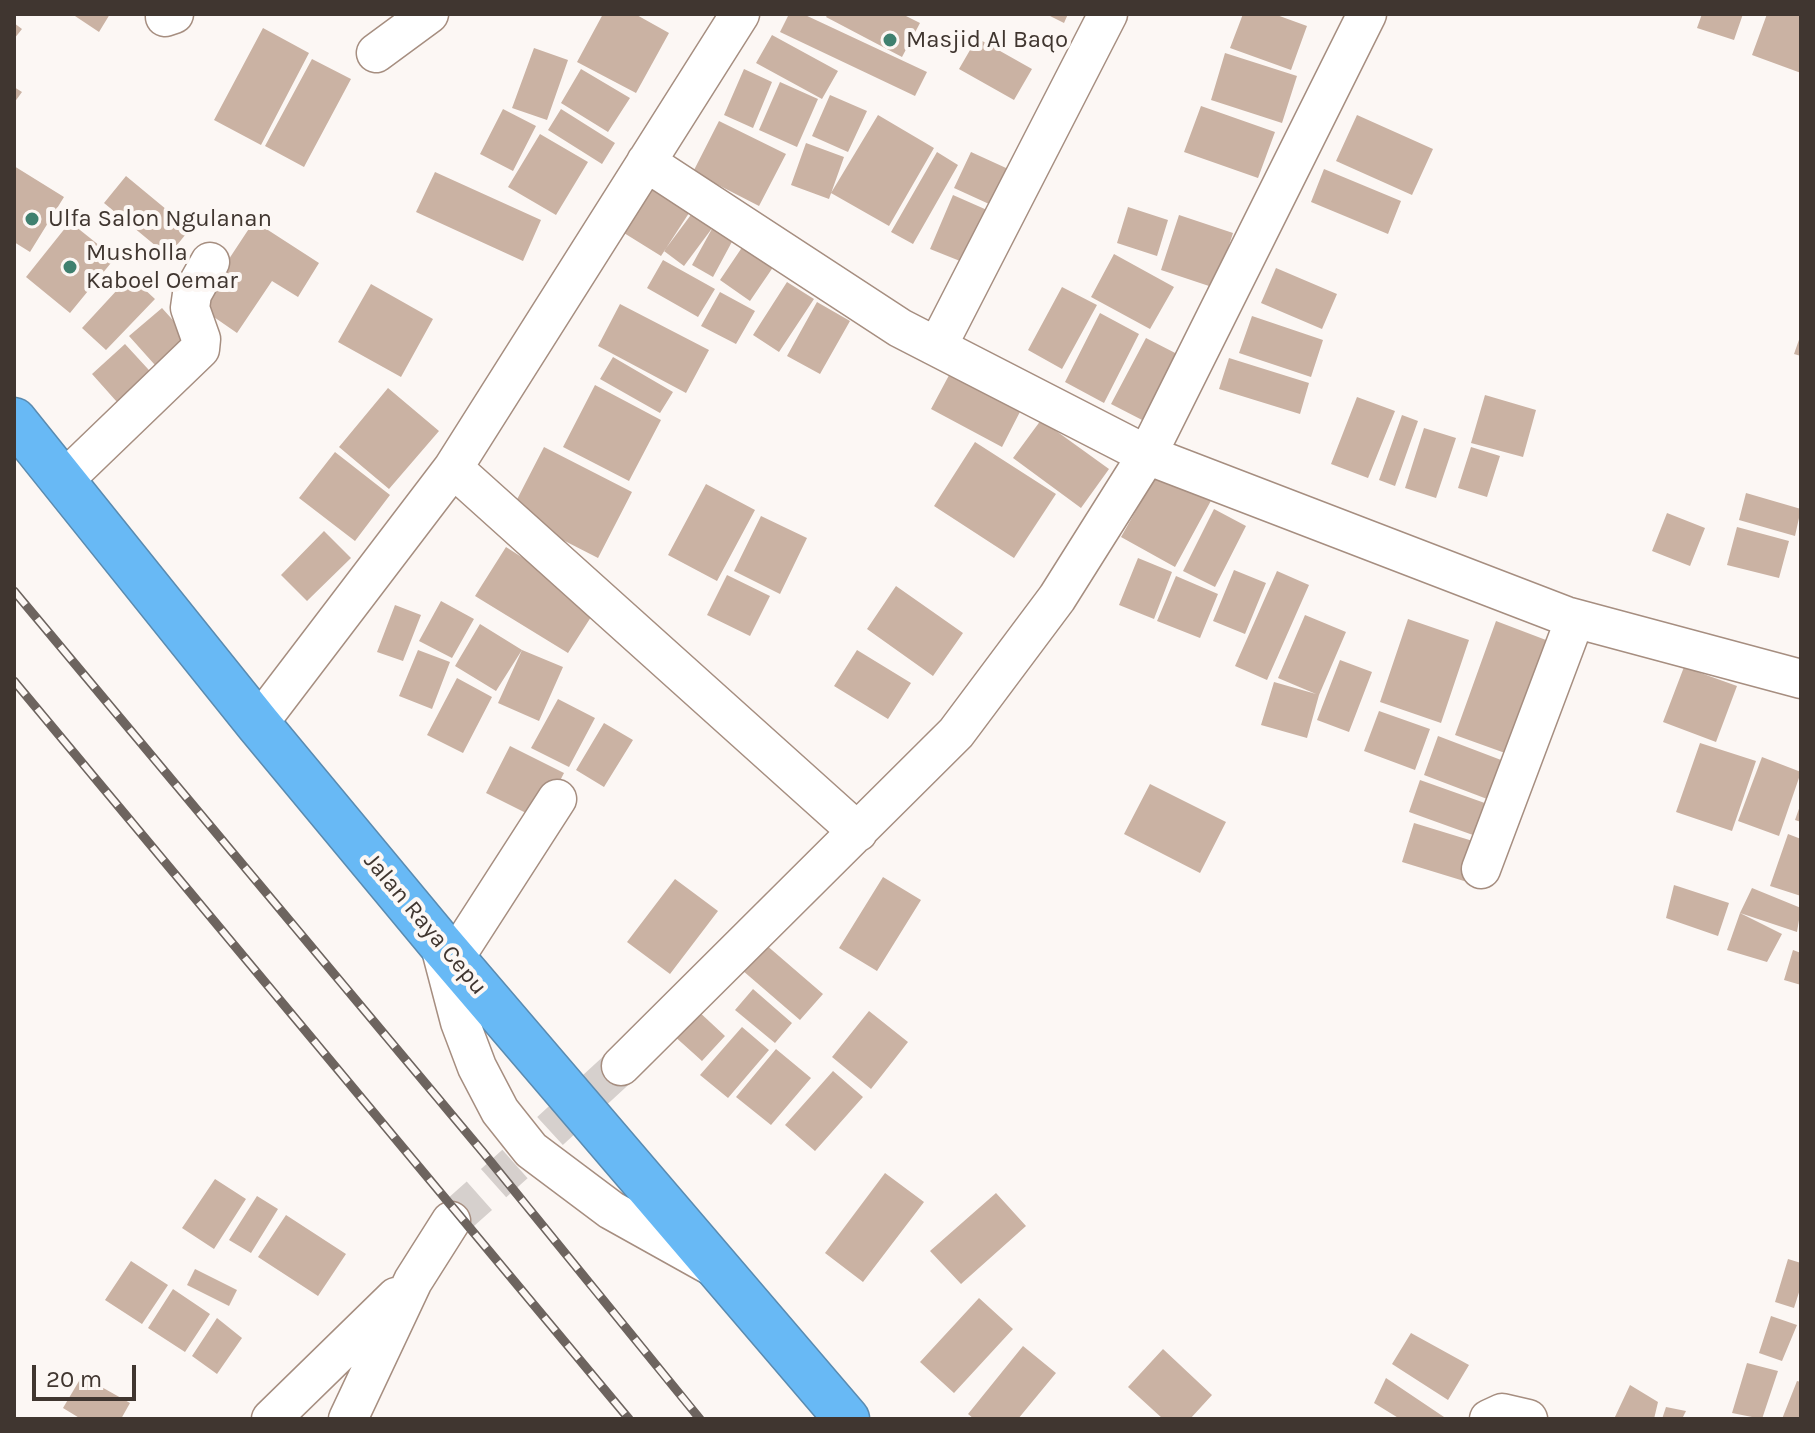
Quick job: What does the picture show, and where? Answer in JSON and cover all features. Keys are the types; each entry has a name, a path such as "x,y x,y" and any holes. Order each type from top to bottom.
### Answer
{"highway":[{"name":"Jalan Raya Cepu","path":"14,420 258,724 447,951 847,1419"}],"street":[{"path":"376,53 429,14"},
{"path":"258,724 453,468 740,14"},
{"path":"937,347 1108,14"},
{"path":"621,1066 956,733 1057,598 1147,455 1367,14"},
{"path":"646,162 900,328 1147,455 1575,619 1801,679"},
{"path":"64,480 200,349 201,339 190,308 192,294 210,262"},
{"path":"453,468 858,832"},
{"path":"1481,869 1575,619"},
{"path":"557,799 447,951 460,1022 477,1067 500,1111 532,1148 611,1210 664,1243 725,1273"},
{"path":"348,1419 413,1281 451,1221"},
{"path":"271,1419 413,1281"},
{"path":"1489,1419 1502,1413 1528,1419"}],"building":[{"path":"72,14 110,14 99,32"},
{"path":"603,14 635,14 669,33 636,93 577,62"},
{"path":"789,14 803,14 927,72 915,96 780,32"},
{"name":"Masjid Al Baqo","path":"828,14 902,14 920,23 902,57 826,17"},
{"path":"1046,14 1068,14 1064,23"},
{"path":"1243,14 1274,14 1307,26 1291,70 1230,48"},
{"path":"1702,14 1743,14 1734,40 1697,28"},
{"path":"1767,14 1801,14 1801,73 1752,55"},
{"path":"14,23 22,29 14,39"},
{"path":"263,28 309,53 261,145 214,120"},
{"path":"772,35 838,71 822,99 756,63"},
{"path":"977,38 1032,69 1014,100 959,69"},
{"path":"534,48 568,60 547,120 512,108"},
{"path":"1225,53 1297,76 1282,123 1211,100"},
{"path":"312,59 351,79 304,167 265,146"},
{"path":"581,69 630,98 608,132 561,103"},
{"path":"744,69 772,82 753,128 724,115"},
{"path":"780,82 818,99 797,147 759,130"},
{"path":"14,87 22,92 14,103"},
{"path":"830,95 867,111 848,152 812,136"},
{"path":"1201,106 1275,132 1258,178 1184,152"},
{"path":"503,109 536,126 513,171 480,154"},
{"path":"561,109 615,143 602,164 548,130"},
{"path":"878,115 934,148 889,226 831,193"},
{"path":"1357,115 1433,149 1412,195 1336,161"},
{"path":"719,121 786,154 759,206 693,172"},
{"path":"540,134 588,162 556,215 508,187"},
{"path":"806,143 844,157 829,199 791,185"},
{"path":"937,152 958,165 913,244 891,232"},
{"path":"971,152 1017,173 1000,209 954,188"},
{"name":"Ulfa Salon Ngulanan","path":"14,166 64,197 30,252 14,242"},
{"path":"1324,169 1401,201 1388,234 1311,202"},
{"path":"435,172 541,220 523,261 416,212"},
{"path":"126,176 190,229 168,256 104,203"},
{"path":"654,186 691,210 661,256 624,233"},
{"path":"953,195 987,210 965,263 930,249"},
{"path":"1128,207 1168,220 1157,256 1117,243"},
{"path":"693,212 734,238 713,277 692,265 713,227 684,266 664,251"},
{"path":"1179,215 1233,233 1215,288 1161,270"},
{"path":"254,221 319,263 298,297 272,281 237,333 198,306"},
{"name":"Musholla Kaboel Oemar","path":"70,222 115,258 70,313 26,277"},
{"path":"747,240 778,260 750,301 720,280"},
{"path":"1114,254 1174,287 1150,329 1091,297"},
{"path":"663,260 715,289 698,317 647,288"},
{"path":"1276,268 1337,294 1322,329 1261,303"},
{"path":"130,276 155,299 106,350 82,328"},
{"path":"787,282 814,299 779,352 753,335"},
{"path":"371,284 433,319 401,377 338,342"},
{"path":"1062,287 1097,305 1062,369 1028,350"},
{"path":"720,292 755,311 736,344 701,326"},
{"path":"817,302 850,321 820,374 787,356"},
{"path":"620,304 709,350 686,393 598,346"},
{"path":"162,308 196,346 163,374 129,336"},
{"path":"1100,313 1139,334 1104,403 1065,382"},
{"path":"1252,316 1323,340 1311,377 1239,353"},
{"path":"1801,334 1801,356 1794,354"},
{"path":"1146,338 1181,356 1146,422 1111,404"},
{"path":"125,344 159,381 125,411 92,374"},
{"path":"613,357 673,392 660,413 600,379"},
{"path":"1229,358 1309,383 1300,414 1219,389"},
{"path":"955,364 1025,402 1002,447 931,409"},
{"path":"595,385 661,420 629,481 563,447"},
{"path":"388,388 439,431 389,489 339,447"},
{"path":"1485,395 1536,410 1523,457 1471,443"},
{"path":"1357,397 1395,411 1368,478 1331,464"},
{"path":"1402,415 1418,421 1395,486 1379,480"},
{"path":"1041,420 1109,469 1081,508 1013,458"},
{"path":"1424,428 1456,438 1436,498 1405,488"},
{"path":"975,442 1056,494 1014,558 934,506"},
{"path":"544,447 632,492 598,558 510,513"},
{"path":"1471,447 1500,456 1487,497 1458,488"},
{"path":"335,452 390,495 355,541 299,498"},
{"path":"1160,468 1213,497 1175,567 1121,537"},
{"path":"706,484 755,510 717,581 668,555"},
{"path":"1746,493 1801,509 1795,536 1739,520"},
{"path":"1214,509 1246,526 1215,587 1183,571"},
{"path":"1667,513 1705,528 1690,566 1652,551"},
{"path":"761,516 807,538 780,594 734,571"},
{"path":"1737,527 1789,541 1779,578 1727,565"},
{"path":"324,531 351,558 307,601 281,575"},
{"path":"506,547 598,606 568,653 475,596"},
{"path":"1138,558 1172,572 1154,619 1119,605"},
{"path":"1234,570 1266,583 1245,634 1213,621"},
{"path":"1277,571 1309,585 1267,680 1235,666"},
{"path":"727,575 770,596 750,636 707,615"},
{"path":"1176,576 1218,594 1200,638 1157,621"},
{"path":"896,586 963,633 933,676 867,629"},
{"path":"441,601 474,619 452,658 419,641"},
{"path":"395,605 421,615 403,661 377,652"},
{"path":"1305,615 1346,632 1319,695 1307,738 1261,725 1274,682 1316,694 1278,678"},
{"path":"1408,619 1469,640 1441,723 1380,702"},
{"path":"1496,621 1546,640 1505,753 1455,735"},
{"path":"480,624 522,650 496,691 455,666"},
{"path":"418,650 450,662 432,709 399,696"},
{"path":"522,650 563,667 539,721 498,703"},
{"path":"857,650 911,683 888,719 834,686"},
{"path":"1340,660 1372,672 1349,732 1317,720"},
{"path":"1684,667 1737,686 1716,742 1663,722"},
{"path":"457,678 492,697 463,753 427,735"},
{"path":"558,699 595,718 569,767 531,748"},
{"path":"1379,711 1430,729 1415,770 1364,751"},
{"path":"604,723 633,740 604,787 576,770"},
{"path":"1438,736 1509,763 1495,802 1424,775"},
{"path":"1700,743 1756,761 1732,831 1676,812"},
{"path":"510,746 564,773 540,820 486,793"},
{"path":"1762,757 1801,772 1779,836 1738,821"},
{"path":"1420,780 1496,807 1484,839 1409,812"},
{"path":"1150,784 1226,822 1200,873 1124,834"},
{"path":"1801,803 1801,822 1795,820"},
{"path":"1414,823 1476,842 1464,881 1402,862"},
{"path":"1788,834 1801,839 1801,896 1770,886"},
{"path":"883,877 921,900 877,971 839,948"},
{"path":"675,879 718,911 670,974 627,942"},
{"path":"1674,885 1729,903 1718,936 1666,918"},
{"path":"1752,888 1801,908 1797,932 1740,913"},
{"path":"1740,913 1782,934 1767,962 1727,950"},
{"path":"765,944 823,994 800,1020 742,970"},
{"path":"1793,950 1801,953 1801,985 1784,980"},
{"path":"753,989 792,1023 775,1043 735,1010"},
{"path":"696,1009 725,1036 702,1061 672,1034"},
{"path":"869,1011 908,1042 871,1089 832,1057"},
{"path":"742,1027 769,1050 728,1098 700,1075"},
{"path":"776,1049 811,1078 771,1125 736,1097"},
{"path":"833,1071 863,1097 815,1151 785,1125"},
{"path":"885,1173 924,1202 863,1282 825,1253"},
{"path":"215,1179 246,1199 214,1249 182,1228"},
{"path":"996,1193 1026,1226 961,1284 930,1251"},
{"path":"257,1196 278,1209 251,1253 229,1240"},
{"path":"286,1215 346,1254 318,1296 258,1257"},
{"path":"1788,1259 1801,1263 1801,1286 1794,1308 1775,1302"},
{"path":"131,1261 168,1285 142,1324 105,1300"},
{"path":"195,1269 237,1290 229,1306 187,1285"},
{"path":"173,1289 210,1314 185,1352 148,1328"},
{"path":"979,1298 1013,1329 954,1393 920,1362"},
{"path":"1771,1316 1797,1325 1782,1361 1759,1353"},
{"path":"217,1318 242,1338 217,1374 192,1356"},
{"path":"1411,1333 1469,1365 1448,1400 1392,1364"},
{"path":"1023,1346 1056,1373 1018,1419 974,1419 968,1414"},
{"path":"1163,1349 1212,1395 1190,1419 1163,1419 1128,1387"},
{"path":"1747,1363 1778,1371 1762,1419 1732,1413"},
{"path":"82,1376 130,1403 121,1419 81,1419 63,1408"},
{"path":"1386,1378 1447,1419 1400,1419 1374,1403"},
{"path":"1797,1381 1801,1382 1801,1419 1782,1419"},
{"path":"1630,1385 1658,1402 1654,1419 1614,1419"},
{"path":"1666,1407 1686,1411 1682,1419 1662,1419"}],"tunnel":[{"path":"550,1131 621,1066"},
{"path":"451,1221 515,1164"}],"railway":[{"path":"14,591 482,1151 700,1419"},
{"path":"14,681 629,1419"}],"place":[{"name":"Masjid Al Baqo","path":"890,40"},
{"name":"Ulfa Salon Ngulanan","path":"32,219"},
{"name":"Musholla Kaboel Oemar","path":"70,267"}]}
